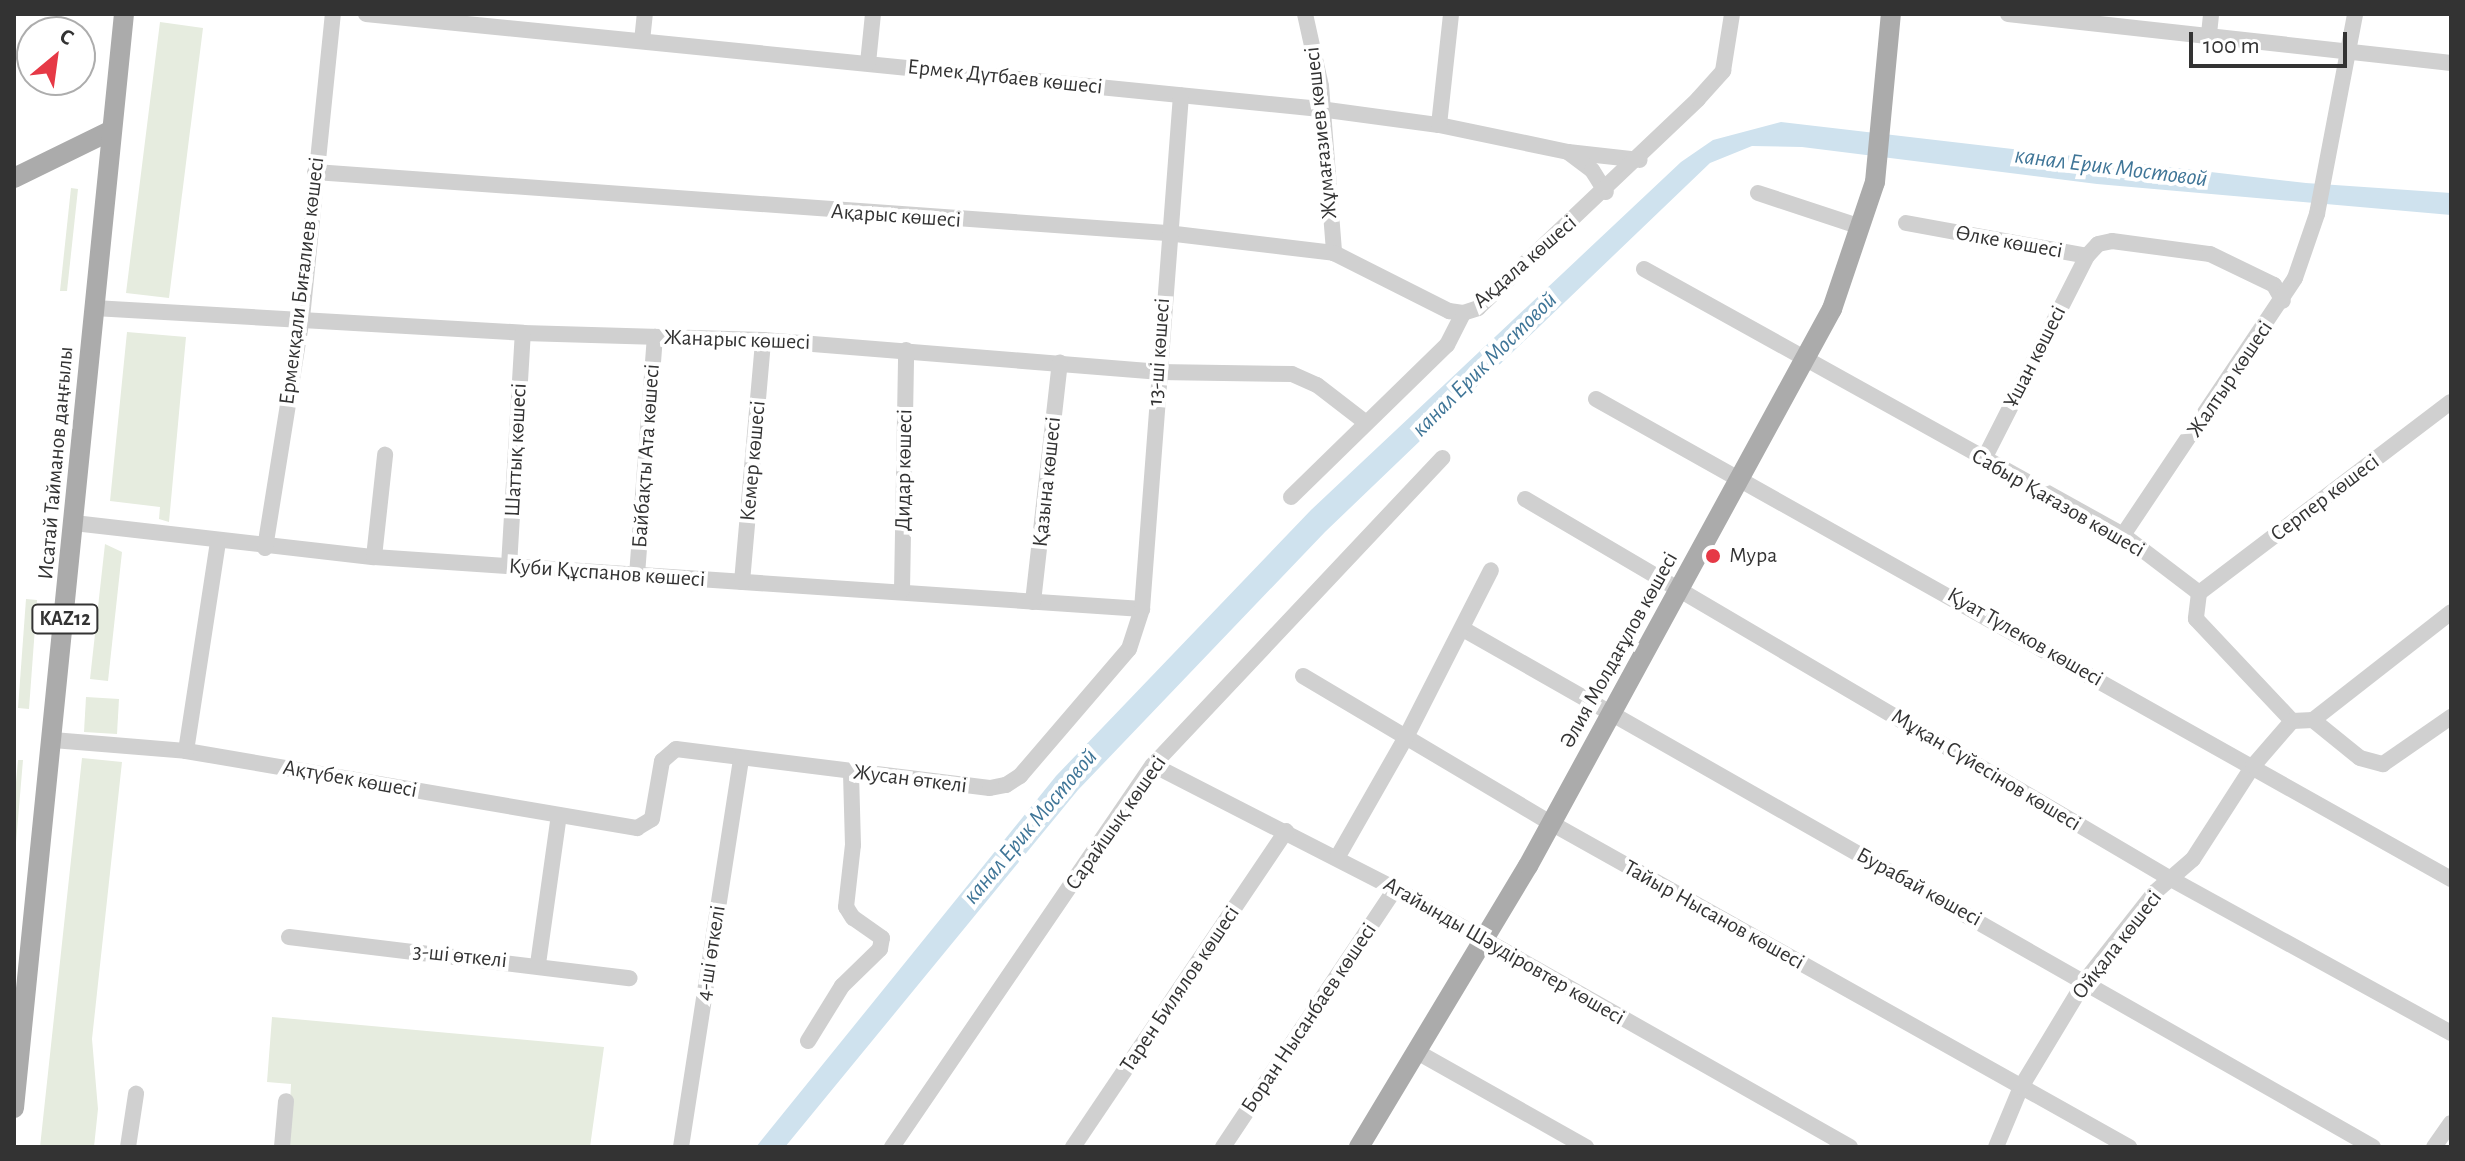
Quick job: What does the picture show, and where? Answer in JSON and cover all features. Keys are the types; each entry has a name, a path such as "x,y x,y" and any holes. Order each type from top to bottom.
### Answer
{"main road":[{"name":"Исатай Тайманов даңғылы","path":"14,1108 124,14"},
{"name":"Әлия Молдағұлов көшесі","path":"1359,1147 1485,941 1832,309 1861,227 1880,157 1891,14"},
{"path":"14,178 110,131"}],"street":[{"name":"Ермекқали Биғалиев көшесі","path":"265,548 302,318 333,14"},
{"name":"Ермек Дүтбаев көшесi","path":"366,14 1320,109 1439,125 1568,152 1640,160"},
{"path":"642,41 645,14"},
{"path":"868,63 873,14"},
{"name":"Жұмағазиев көшесі","path":"1305,14 1320,109 1334,253"},
{"path":"1439,125 1451,14"},
{"name":"Ақдала көшесі","path":"1291,497 1447,345 1463,313 1478,308 1606,192 1723,71 1731,45 1732,14"},
{"path":"2008,14 2061,17 2451,63"},
{"path":"2209,34 2211,14"},
{"name":"Жалтыр көшесі","path":"2123,535 2283,301 2317,214 2355,14"},
{"name":"13-ші көшесi","path":"1142,609 1167,233 1181,95"},
{"path":"1568,152 1592,170 1606,192"},
{"name":"Ақарыс көшесi","path":"315,172 1167,233 1334,253 1449,311 1463,313"},
{"path":"1758,193 1861,227"},
{"name":"Өлке көшесі","path":"1906,223 2087,256 2098,244 2112,241 2210,254 2274,285 2283,301"},
{"name":"Ұшан көшесі","path":"1984,459 2087,256"},
{"name":"Сабыр Қағазов көшесі","path":"1644,269 1803,361 2123,535 2199,593"},
{"name":"Жанарыс көшесі","path":"94,308 523,333 763,340 1158,372 1292,374 1317,385 1365,422"},
{"name":"Шаттық көшесі","path":"509,566 523,333"},
{"name":"Байбақты Ата көшесі","path":"637,575 655,337"},
{"name":"Кемер көшесі","path":"742,582 763,340"},
{"name":"Дидар көшесі","path":"902,590 906,350"},
{"name":"Қазына көшесі","path":"1033,602 1060,363"},
{"name":"Қуат Түлеков көшесі","path":"1596,399 1741,476 2451,879"},
{"name":"Серпер көшесі","path":"2199,593 2451,402"},
{"path":"374,557 385,455"},
{"name":"Сарайшық көшесі","path":"892,1147 1153,765 1442,458"},
{"name":"Мұқан Сүйесінов көшесі","path":"1525,499 2171,879 2451,1033"},
{"name":"Куби Құспанов көшесi","path":"74,523 218,543 374,557 902,590 1142,609"},
{"path":"186,751 218,543"},
{"path":"1337,858 1406,737 1491,570"},
{"path":"2199,593 2196,619 2292,721 2313,720 2451,612"},
{"name":"Жусан өткелі","path":"645,826 652,819 667,753 676,749 990,788 1006,785 1020,776 1120,661 1142,609"},
{"name":"Бурабай көшесi","path":"1463,629 2373,1147"},
{"name":"Тайыр Нысанов көшесi","path":"1303,676 1551,823 2129,1147"},
{"path":"2313,720 2360,758 2383,764 2451,717"},
{"name":"Ойқала көшесі","path":"1996,1147 2021,1087 2085,981 2155,892 2193,859 2253,766 2292,721"},
{"name":"Ақтүбек көшесi","path":"53,740 186,751 559,815 645,826"},
{"name":"4-шi өткелi","path":"681,1147 741,759"},
{"name":"Агайынды Шәудіровтер көшесi","path":"1153,765 1395,889 1850,1147"},
{"path":"808,1041 842,986 880,949 882,938 853,918 846,907 853,845 851,772"},
{"path":"538,964 559,815"},
{"name":"Тарен Билялов көшесі","path":"1073,1147 1286,831"},
{"name":"Боран Нысанбаев көшесі","path":"1223,1147 1395,889"},
{"name":"3-шi өткелi","path":"289,937 538,964 630,978"},
{"path":"1419,1053 1586,1147"},
{"path":"128,1147 136,1094"},
{"path":"282,1147 286,1101"},
{"path":"2434,1147 2451,1123"}],"shaded area":[{"path":"160,22 203,28 169,298 126,293"},
{"path":"71,188 78,189 67,291 60,291"},
{"path":"127,332 186,337 169,522 159,519 160,507 110,501"},
{"path":"105,544 122,552 108,681 90,679"},
{"path":"26,599 37,600 29,709 18,708"},
{"path":"86,697 119,699 117,734 84,732"},
{"path":"82,758 122,762 92,1039 98,1109 94,1147 40,1147"},
{"path":"18,760 23,760 14,866 14,805"},
{"path":"272,1017 604,1047 590,1147 288,1147 291,1084 267,1082"}],"water":[{"name":"канал Ерик Мостовой","path":"1781,122 2306,183 2451,193 2451,215 2097,184 1802,147 1752,146 1710,163 1325,532 1078,790 785,1147 756,1147 1056,776 1311,510 1681,162 1713,140"}],"place":[{"name":"Мура","path":"1713,556"}]}
